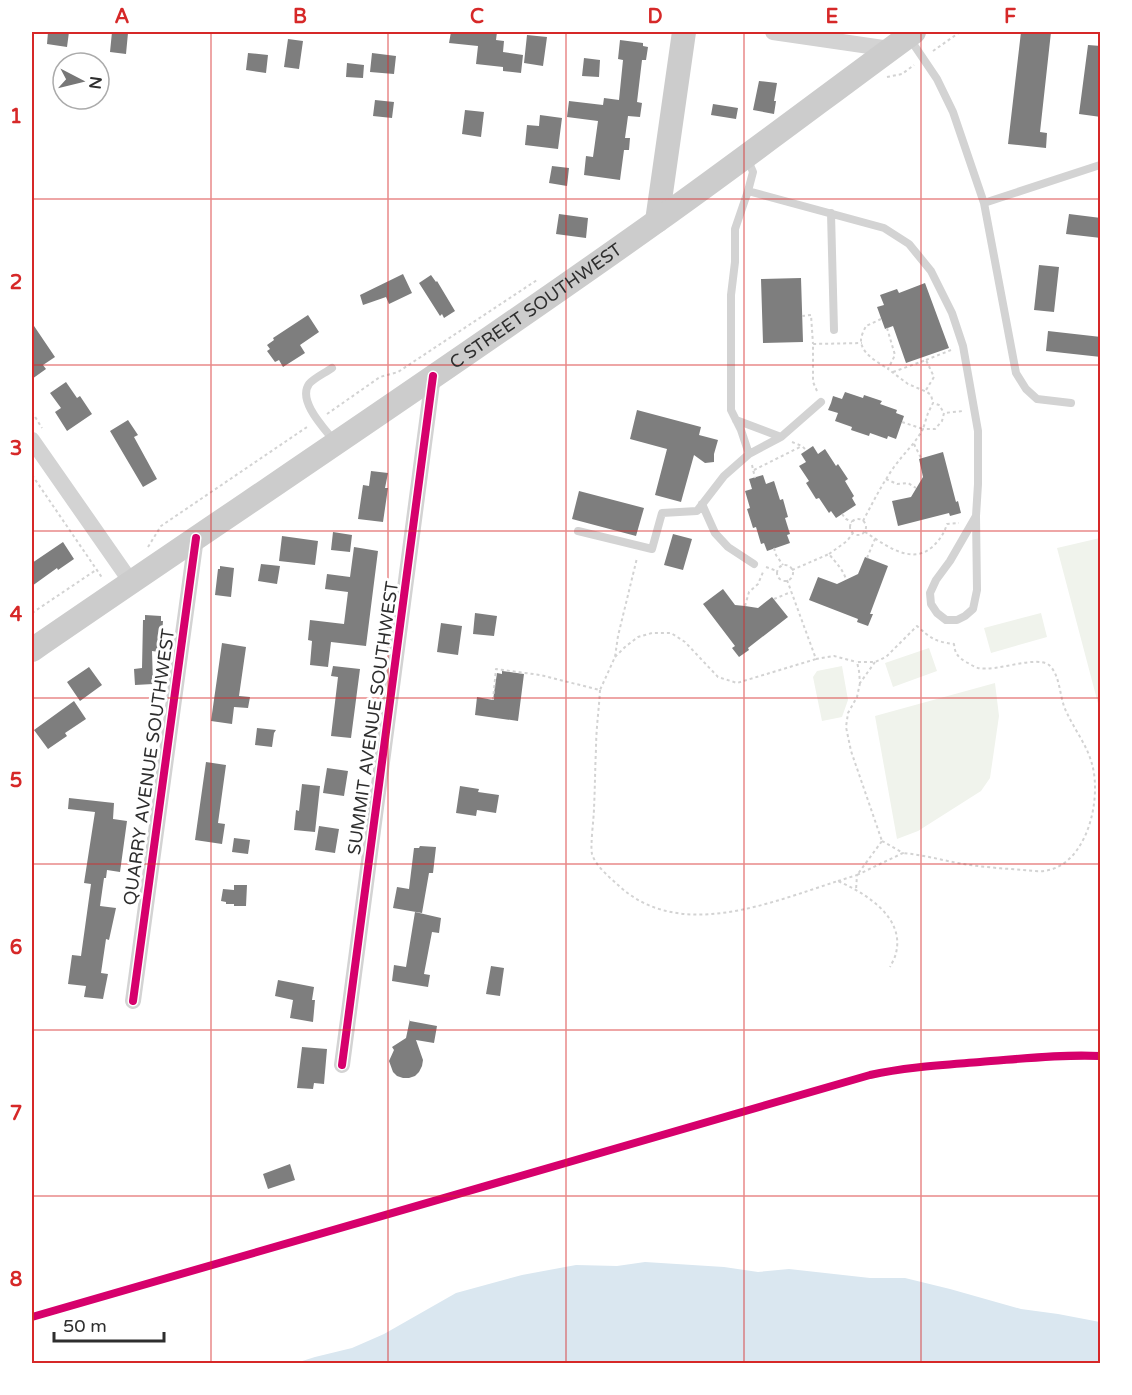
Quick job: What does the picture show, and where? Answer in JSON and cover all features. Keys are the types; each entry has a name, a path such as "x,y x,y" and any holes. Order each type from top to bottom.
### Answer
{"main road":[{"path":"657,221 684,32"},
{"name":"C STREET SOUTHWEST","path":"32,650 657,221 747,157 904,39"}],"street":[{"path":"773,32 904,39"},
{"name":"SUMMIT AVENUE SOUTHWEST","path":"342,1065 433,376"},
{"path":"32,440 131,582"},
{"name":"QUARRY AVENUE SOUTHWEST","path":"133,1000 196,538"}],"lane":[{"path":"904,39 937,79 953,112 984,203 1016,373 1026,389 1037,399 1071,403"},
{"path":"747,157 753,172 735,229 735,262 730,296 731,410 749,454"},
{"path":"984,203 1101,165"},
{"path":"748,191 884,228 909,244 931,271 952,313 963,345 978,431 977,590 973,609 957,620 946,620 931,604 930,593 976,516"},
{"path":"831,213 834,330"},
{"path":"332,368 309,383 306,390 307,402 313,414 336,443"},
{"path":"578,531 652,549 662,513 697,511 724,476 749,454 781,437 821,402"},
{"path":"736,420 781,437"},
{"path":"702,504 715,533 728,547 754,564"}],"path":[{"path":"802,316 811,315 813,382 821,402"},
{"path":"863,521 886,479 923,429 933,403 931,395 908,384 869,356 861,339 866,326 881,319"},
{"path":"887,328 895,355 888,369"},
{"path":"813,344 862,343"},
{"path":"892,372 963,345"},
{"path":"925,391 934,377 926,360"},
{"path":"902,422 923,429 935,429 944,413 939,405 933,403"},
{"path":"944,413 975,409"},
{"path":"781,437 806,450"},
{"path":"914,444 921,458"},
{"path":"754,470 802,446"},
{"path":"32,475 104,582"},
{"path":"886,479 897,484 908,483 916,488"},
{"path":"842,514 852,522 863,521"},
{"path":"863,521 866,525 865,532"},
{"path":"852,522 850,528 853,533 857,535 865,532"},
{"path":"865,532 905,554 924,553 945,532 947,524 958,522 970,526"},
{"path":"792,570 829,554 847,541 853,533"},
{"path":"867,558 875,539"},
{"path":"640,546 615,657 600,690 592,854 602,870 626,892 647,905 674,913 705,915 732,912 838,881 857,875 903,853"},
{"path":"774,548 783,566"},
{"path":"829,554 842,568 846,579"},
{"path":"777,571 780,567 787,565 792,570"},
{"path":"745,606 749,592 758,585 765,567 777,571"},
{"path":"32,613 96,570"},
{"path":"777,571 779,579 787,580 791,578 792,570"},
{"path":"787,580 816,659"},
{"path":"774,599 791,592"},
{"path":"615,657 638,637 652,633 671,633 685,642 718,677 737,683 816,659 834,656 856,662 875,662 886,657 917,626 928,637 940,643 954,644 955,653 976,668 993,669 1038,661 1048,664 1056,675 1065,711 1085,745 1093,765 1095,793 1093,813 1083,840 1070,859 1058,868 1039,872 971,865 903,853 882,841 851,751 846,728 848,713 857,697 860,683 856,662"},
{"path":"860,683 875,662"},
{"path":"493,700 496,669 540,675 600,690"},
{"path":"856,890 857,875 882,841"},
{"path":"838,881 878,905 891,919 898,938 896,954 890,967"}],"shaded area":[{"path":"1100,538 1100,711 1057,548"},
{"path":"1041,613 1047,637 991,653 984,628"},
{"path":"929,648 937,671 893,687 885,663"},
{"path":"842,666 848,700 842,717 822,721 813,677 817,671"},
{"path":"995,683 999,716 990,778 981,791 918,831 897,839 875,716"},
{"path":"645,1262 724,1267 758,1272 789,1269 870,1278 905,1278 1021,1309 1100,1322 1100,1363 296,1363 352,1348 384,1334 456,1293 522,1275 576,1265 617,1266"}],"building":[{"path":"48,32 69,32 67,47 47,44"},
{"path":"112,32 128,33 126,54 110,51"},
{"path":"451,32 497,32 496,40 504,41 503,52 523,55 521,73 503,71 503,67 476,64 478,46 449,43"},
{"path":"1021,32 1051,32 1040,132 1047,133 1046,148 1008,144"},
{"path":"527,35 547,37 543,66 524,63"},
{"path":"288,39 303,41 299,69 284,67"},
{"path":"620,40 643,43 643,46 648,47 646,60 642,60 637,102 642,103 640,117 628,116 625,138 630,138 629,150 624,150 620,180 584,175 586,156 593,157 598,121 567,117 569,101 603,105 604,98 619,100 623,60 618,59"},
{"path":"1088,45 1101,46 1101,117 1079,114"},
{"path":"248,53 268,55 266,73 246,70"},
{"path":"372,53 396,56 394,74 370,72"},
{"path":"584,58 600,60 599,77 582,76"},
{"path":"347,63 364,65 363,78 346,77"},
{"path":"759,81 777,83 774,114 753,110"},
{"path":"375,100 394,102 392,118 373,116"},
{"path":"713,104 738,108 736,119 711,115"},
{"path":"465,110 484,112 481,137 462,134"},
{"path":"540,115 562,118 558,149 525,145 527,125 539,126"},
{"path":"552,166 569,168 567,186 549,183"},
{"path":"559,214 588,218 586,238 556,234"},
{"path":"1069,214 1101,218 1101,238 1066,234"},
{"path":"1039,265 1059,267 1054,312 1034,310"},
{"path":"403,274 412,293 389,304 386,297 363,305 360,295"},
{"path":"431,275 455,311 444,318 442,314 440,316 419,283"},
{"path":"801,278 803,342 763,343 761,279"},
{"path":"925,283 949,348 906,363 893,326 885,329 877,307 884,305 880,295 897,289 899,293"},
{"path":"308,315 319,332 300,345 305,353 283,367 279,360 275,362 267,351 270,349 267,345 274,340 273,338"},
{"path":"32,323 55,357 43,365 46,369 32,379"},
{"path":"1048,331 1101,337 1101,357 1046,351"},
{"path":"66,382 77,398 80,396 92,414 67,431 55,412 61,408 50,393"},
{"path":"845,392 882,401 880,404 897,410 896,413 904,416 896,439 888,436 887,439 870,433 869,436 835,421 838,413 828,410 833,396 842,399"},
{"path":"637,410 701,427 699,435 718,440 714,462 705,463 694,455 681,502 655,495 667,449 630,439"},
{"path":"128,420 138,435 134,437 157,479 143,487 110,431"},
{"path":"813,446 818,454 825,449 836,466 838,464 848,479 845,481 854,496 852,498 856,505 836,518 831,511 829,513 819,498 816,499 806,483 809,481 799,466 806,462 801,454"},
{"path":"943,452 961,513 950,516 949,513 898,526 892,501 911,497 923,477 919,459"},
{"path":"371,471 388,473 383,522 358,519 363,485 369,486"},
{"path":"763,475 766,484 774,481 780,500 783,499 790,534 787,535 790,543 767,551 764,543 761,544 756,527 753,528 747,509 750,508 745,491 752,489 749,479"},
{"path":"579,491 644,508 636,536 572,519"},
{"path":"333,532 352,535 350,552 331,550"},
{"path":"673,534 692,539 683,570 664,565"},
{"path":"282,536 318,541 315,565 279,561"},
{"path":"63,542 74,559 32,586 32,563"},
{"path":"354,547 378,551 366,646 331,642 328,667 310,665 312,641 308,640 310,620 344,624 348,592 325,589 327,574 350,577"},
{"path":"865,557 888,566 870,614 873,614 868,626 857,622 858,619 809,600 818,577 837,584 858,574"},
{"path":"261,564 280,566 277,584 258,581"},
{"path":"220,566 234,568 231,597 215,595"},
{"path":"723,589 735,605 758,608 772,597 788,617 739,657 732,648 735,646 703,604"},
{"path":"475,613 497,616 494,636 473,634"},
{"path":"145,615 161,616 161,621 163,621 161,648 159,647 159,652 152,651 153,684 135,685 134,669 142,668"},
{"path":"441,623 462,626 458,655 437,652"},
{"path":"222,643 246,647 239,696 250,697 248,708 234,707 232,724 211,721"},
{"path":"333,666 360,669 351,738 331,736 338,677 331,676"},
{"path":"89,667 102,685 80,701 67,682"},
{"path":"502,671 524,674 518,721 475,715 477,697 493,700 497,673 502,674"},
{"path":"74,701 86,719 65,733 67,736 48,749 34,730"},
{"path":"257,728 276,730 272,747 255,745"},
{"path":"206,762 226,765 218,823 225,824 222,844 195,840"},
{"path":"327,768 348,771 344,796 323,793"},
{"path":"302,784 320,786 315,832 294,830"},
{"path":"460,786 499,795 496,813 477,810 476,816 456,813"},
{"path":"69,798 114,803 113,819 127,821 120,872 107,870 100,906 116,908 109,940 106,939 101,973 108,974 103,999 84,997 86,986 68,984 72,955 81,956 91,884 84,883 95,812 68,809"},
{"path":"319,826 339,829 335,853 315,850"},
{"path":"234,838 250,840 248,854 232,852"},
{"path":"436,847 433,873 429,873 422,913 393,908 397,887 409,889 414,848"},
{"path":"234,885 247,885 246,906 234,906 234,904 221,901 223,889 234,890"},
{"path":"415,912 441,918 439,933 432,932 424,974 430,975 428,987 392,981 394,965 406,967"},
{"path":"491,966 504,968 500,996 486,994"},
{"path":"278,980 314,987 313,1022 290,1018 293,1000 275,996"},
{"path":"410,1019 410,1021 437,1026 434,1043 416,1040 423,1060 419,1072 415,1076 403,1078 393,1072 389,1061 394,1050 392,1047 406,1038"},
{"path":"302,1047 327,1049 324,1084 314,1083 313,1089 297,1088"},
{"path":"290,1164 295,1180 268,1189 263,1174"}],"cycle path":[{"path":"342,1065 433,376"},
{"path":"133,1001 196,538"},
{"path":"32,1317 870,1075 952,1064 1055,1056 1100,1056"}]}
